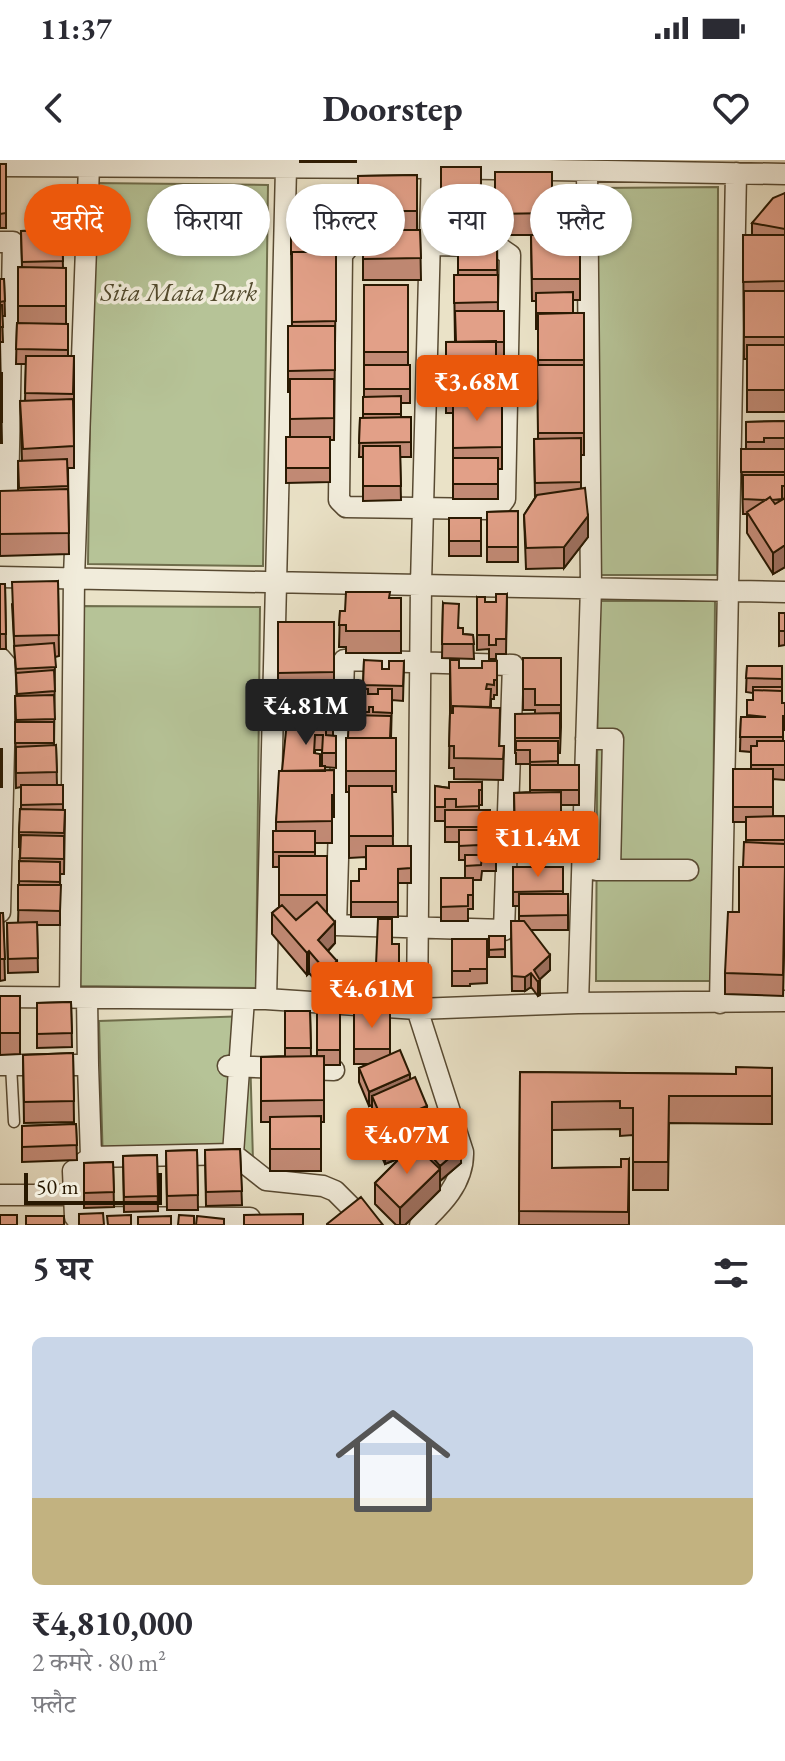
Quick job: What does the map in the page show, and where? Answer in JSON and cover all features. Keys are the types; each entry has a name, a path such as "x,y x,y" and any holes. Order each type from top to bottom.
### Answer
{"street":[{"path":"0,166 205,164 286,168 432,164 587,171 785,174"},
{"path":"431,184 432,164"},
{"path":"89,166 74,370 74,578 63,792 78,998 88,1065 91,1157"},
{"path":"266,999 286,168"},
{"path":"578,1003 591,587 587,171"},
{"path":"720,1003 736,173"},
{"path":"0,242 13,242 18,370 8,498 0,498"},
{"path":"421,247 351,244 344,250 337,495 346,507 489,509 505,499 509,256"},
{"path":"420,1225 445,1201 463,1163 463,1152 417,1009 421,584 429,256"},
{"path":"0,577 785,592"},
{"path":"0,658 6,665 10,789 0,912"},
{"path":"344,660 513,665 504,930 418,926 336,925 344,660"},
{"path":"586,739 613,739 610,870"},
{"path":"584,804 611,805"},
{"path":"582,870 688,870"},
{"path":"0,997 266,999 417,1009 578,1003 785,1001"},
{"path":"233,1154 234,1067 244,999"},
{"path":"6,1065 88,1065"},
{"path":"234,1067 334,1070"},
{"path":"250,1218 75,1217 73,1171 91,1157 233,1154 266,1180 323,1186 335,1191 369,1225"},
{"path":"0,1195 74,1195"}],"lane":[{"path":"6,1065 14,1122"}],"green space":[{"name":"Sita Mata Park","path":"93,183 180,184 147,184 147,256 267,256 263,566 88,564 92,256 131,256 131,184"},
{"path":"718,187 717,575 597,575 598,256 632,256 632,188"},
{"path":"598,601 715,601 712,981 596,981"},
{"path":"78,606 260,607 256,988 74,986"},
{"path":"249,1016 253,1161 103,1166 99,1021"}],"building":[{"path":"0,164 6,164 6,213 0,214"},
{"path":"441,167 481,167 481,184 441,184"},
{"path":"495,172 552,172 552,184 530,184 530,213 514,214 514,184 495,184"},
{"path":"417,175 417,211 405,211 405,184 358,184 358,176"},
{"path":"785,193 785,229 752,223 773,198"},
{"path":"405,230 420,230 421,258 363,259 363,256 405,256"},
{"path":"21,231 24,231 24,256 63,256 63,261 22,262"},
{"path":"743,235 785,235 785,281 743,282"},
{"path":"292,256 336,256 336,321 292,322"},
{"path":"458,256 497,256 497,270 458,270"},
{"path":"531,256 580,256 580,279 532,279"},
{"path":"18,267 66,268 66,306 18,306"},
{"path":"454,275 498,275 498,302 454,303"},
{"path":"0,279 4,279 5,301 0,302"},
{"path":"364,285 408,285 408,352 364,352"},
{"path":"744,291 785,291 785,337 744,337"},
{"path":"573,292 573,313 536,314 536,293"},
{"path":"2,305 3,327 0,327"},
{"path":"455,311 504,311 504,342 456,342"},
{"path":"538,313 584,313 584,360 538,360"},
{"path":"17,323 68,324 68,350 16,349"},
{"path":"288,326 335,326 335,370 288,371"},
{"path":"496,341 496,391 446,392 446,342"},
{"path":"747,345 785,345 785,390 747,390"},
{"path":"26,356 74,356 73,394 25,393"},
{"path":"364,365 410,365 410,389 364,389"},
{"path":"537,365 584,365 584,433 538,433"},
{"path":"2,373 2,422 0,422"},
{"path":"290,379 334,379 334,418 290,419"},
{"path":"401,396 401,414 363,414 363,397"},
{"path":"453,398 502,398 502,447 453,448"},
{"path":"73,399 74,446 23,449 20,401"},
{"path":"411,417 411,442 359,443 360,418"},
{"path":"785,421 785,438 746,442 746,422"},
{"path":"286,437 330,437 330,468 286,468"},
{"path":"581,438 581,482 535,483 534,439"},
{"path":"363,446 400,446 401,486 363,486"},
{"path":"741,449 785,449 785,472 741,472"},
{"path":"453,458 498,458 498,484 453,484"},
{"path":"67,459 68,486 19,488 18,461"},
{"path":"743,475 785,475 782,499 743,499"},
{"path":"585,488 588,516 564,547 526,548 524,515 537,495"},
{"path":"68,489 69,533 0,534 0,491"},
{"path":"770,497 775,504 785,498 785,545 773,553 747,512"},
{"path":"518,511 518,547 487,547 487,512"},
{"path":"449,518 481,518 481,541 449,541"},
{"path":"58,581 59,635 14,636 12,582"},
{"path":"0,584 5,584 6,634 0,634"},
{"path":"346,592 390,592 389,598 401,598 401,631 346,631 346,625 339,625 340,611 345,611"},
{"path":"496,594 507,594 506,639 496,639 496,645 489,645 489,635 477,635 477,597 485,597 485,602 496,602"},
{"path":"443,603 459,604 458,628 463,628 463,634 473,635 474,644 442,644"},
{"path":"779,613 785,613 785,631 779,631"},
{"path":"278,622 334,622 334,672 278,673"},
{"path":"54,643 56,667 16,669 14,646"},
{"path":"523,658 561,658 561,705 535,705 535,689 523,689"},
{"path":"364,660 382,661 382,669 389,669 389,661 404,661 403,686 363,685"},
{"path":"450,660 459,660 459,668 482,668 482,661 497,661 497,680 494,680 494,685 487,684 486,689 491,689 490,707 453,706 451,711"},
{"path":"747,666 782,666 782,679 746,678"},
{"path":"54,670 55,691 17,694 16,673"},
{"path":"753,687 782,687 782,691 753,690"},
{"path":"351,689 368,689 368,694 378,694 378,689 392,689 392,713 373,712 373,707 369,707 369,712 351,712 351,707 356,707 356,696 352,696"},
{"path":"753,690 782,691 782,703 785,703 783,737 740,737 741,717 766,717 747,715 747,700 753,700"},
{"path":"54,695 55,719 16,720 15,696"},
{"path":"453,706 500,708 499,746 504,746 503,759 454,758 454,746 449,746"},
{"path":"560,713 560,738 515,738 515,714"},
{"path":"349,715 391,716 390,738 348,738"},
{"path":"287,721 303,721 302,726 323,727 323,722 333,722 333,730 326,730 326,735 336,736 336,753 322,753 323,735 315,735 314,753 320,754 320,766 325,766 325,771 282,771"},
{"path":"15,722 54,722 54,743 15,743"},
{"path":"346,738 396,738 396,771 346,771"},
{"path":"516,741 558,741 558,761 530,762 530,750 516,750"},
{"path":"757,741 785,741 785,765 751,765 751,746 757,746"},
{"path":"56,745 57,772 16,773 16,747"},
{"path":"2,749 2,773 0,773"},
{"path":"530,765 579,765 579,790 530,790"},
{"path":"733,769 773,769 773,807 733,807"},
{"path":"334,770 332,821 276,822 279,771"},
{"path":"449,782 482,782 479,806 456,807 456,799 445,799 445,807 435,807 435,786 449,788"},
{"path":"21,785 63,785 63,804 21,805"},
{"path":"349,786 392,786 393,836 349,836"},
{"path":"561,792 561,835 515,835 514,793"},
{"path":"20,809 65,810 64,833 19,832"},
{"path":"445,810 490,810 490,827 445,827"},
{"path":"785,816 785,840 746,840 746,817"},
{"path":"459,830 496,830 496,857 482,857 481,865 465,866 465,855 480,855 479,845 459,846"},
{"path":"273,831 315,831 315,852 273,852"},
{"path":"21,835 64,836 64,859 20,858"},
{"path":"744,842 785,844 785,867 743,867"},
{"path":"366,846 411,846 411,868 398,869 398,902 351,902 351,881 359,881 359,869 366,869"},
{"path":"279,856 327,856 327,895 279,895"},
{"path":"19,861 60,862 60,882 19,881"},
{"path":"513,867 563,867 563,891 513,892"},
{"path":"739,867 785,867 783,975 725,973 728,912 739,912"},
{"path":"441,878 473,878 473,895 468,895 468,906 441,907"},
{"path":"18,885 61,885 60,911 18,910"},
{"path":"519,894 568,894 568,915 519,916"},
{"path":"317,902 335,922 318,940 337,961 326,971 272,913 282,905 296,920"},
{"path":"0,913 3,913 5,959 0,959"},
{"path":"378,919 392,919 392,944 399,944 399,965 376,965"},
{"path":"511,921 524,921 550,955 534,970 540,980 538,982 531,973 525,977 512,976"},
{"path":"37,922 38,958 8,959 7,923"},
{"path":"489,936 505,936 505,949 489,950"},
{"path":"452,939 487,939 487,969 452,971"},
{"path":"0,996 20,996 20,1033 0,1033"},
{"path":"71,1002 72,1033 37,1034 37,1003"},
{"path":"285,1011 310,1011 311,1048 285,1048"},
{"path":"317,1011 340,1011 340,1050 317,1050"},
{"path":"390,1011 390,1049 354,1049 354,1012"},
{"path":"400,1050 410,1074 369,1092 359,1068"},
{"path":"73,1053 74,1101 24,1102 23,1055"},
{"path":"324,1056 324,1100 261,1101 261,1057"},
{"path":"736,1067 772,1068 772,1096 669,1096 668,1162 633,1162 633,1108 620,1108 620,1101 552,1102 552,1168 621,1167 621,1159 629,1159 628,1212 519,1211 520,1072 736,1074"},
{"path":"415,1077 427,1106 384,1124 372,1096"},
{"path":"424,1109 433,1129 385,1150 376,1129"},
{"path":"321,1116 321,1149 270,1149 270,1117"},
{"path":"76,1124 77,1145 22,1147 22,1126"},
{"path":"440,1124 461,1148 440,1166 419,1142"},
{"path":"414,1144 440,1169 400,1208 375,1183"},
{"path":"240,1149 242,1191 206,1192 205,1150"},
{"path":"197,1150 198,1195 167,1196 166,1151"},
{"path":"157,1155 158,1196 124,1197 123,1156"},
{"path":"113,1162 114,1192 84,1193 84,1163"},
{"path":"361,1197 383,1225 327,1225 327,1224"},
{"path":"103,1213 104,1225 79,1225 79,1214"},
{"path":"303,1214 303,1225 244,1225 244,1215"},
{"path":"0,1215 17,1215 17,1225 0,1225"},
{"path":"131,1215 131,1225 108,1225 107,1216"},
{"path":"179,1215 194,1216 194,1225 178,1225"},
{"path":"26,1216 64,1216 64,1225 26,1225"},
{"path":"171,1216 171,1225 138,1225 138,1217"},
{"path":"197,1216 224,1219 224,1225 196,1225"}]}
